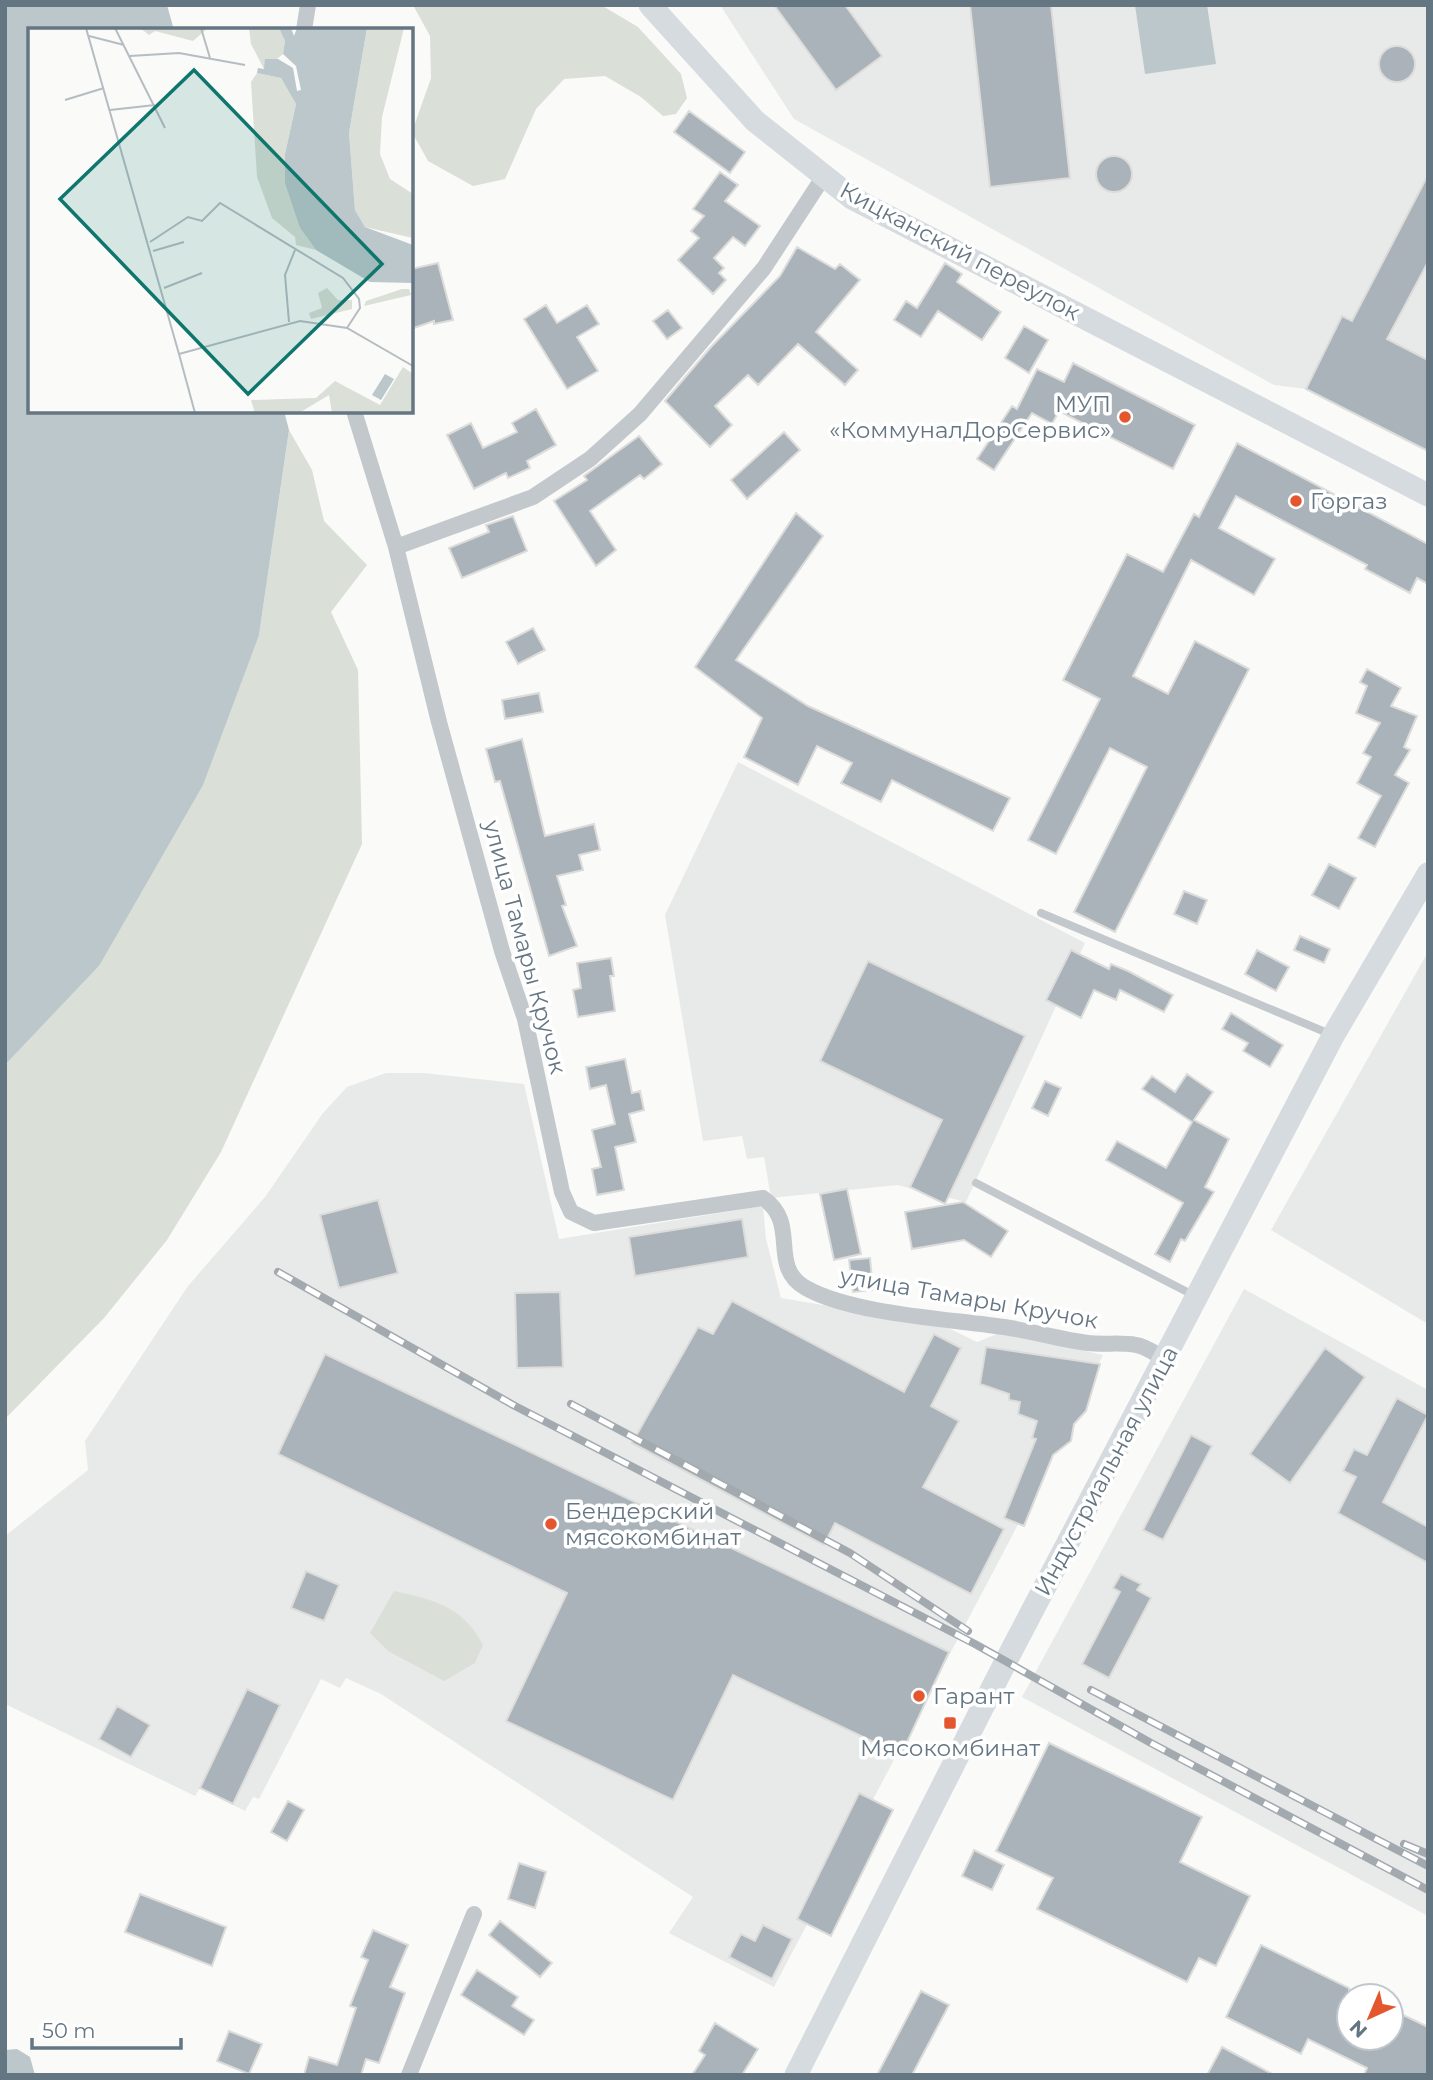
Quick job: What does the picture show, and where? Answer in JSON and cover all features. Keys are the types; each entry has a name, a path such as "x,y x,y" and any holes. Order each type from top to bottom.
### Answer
{"main road":[{"path":"650,5 755,121 824,176"},
{"name":"Кицканский переулок","path":"824,176 852,198 1428,495"},
{"name":"Индустриальная улица","path":"796,2075 1006,1661 1333,1036 1428,874"}],"street":[{"path":"304,28 308,5"},
{"name":"Кицканский переулок","path":"396,547 533,497 590,459 640,414 764,268 824,176"},
{"name":"улица Тамары Кручок","path":"355,413 396,547 439,722 502,951 525,1019 562,1192 571,1212 594,1223 763,1198 782,1217 788,1269 795,1280 817,1293 855,1304 1087,1343 1137,1345 1165,1359"},
{"path":"409,2075 474,1914"}],"lane":[{"path":"1041,913 1333,1036"},
{"path":"976,1183 1197,1297"}],"shaded area":[{"path":"5,5 167,5 173,28 28,28 28,413 285,413 289,430 259,635 203,785 99,966 5,1065"},
{"path":"413,5 601,5 638,27 681,74 687,98 676,114 663,116 641,97 605,76 564,79 536,109 505,179 473,186 428,161 413,134 431,78 430,36"},
{"path":"720,5 1428,5 1428,451 1306,389 1274,385 794,119"},
{"path":"1135,5 1207,5 1216,64 1145,74"},
{"path":"289,430 312,470 324,521 367,565 331,612 358,670 362,844 221,1152 167,1240 104,1318 5,1419 5,1065 99,966 259,635"},
{"path":"738,762 1085,943 966,1202 897,1185 771,1198 764,1157 747,1159 742,1136 703,1141 665,915"},
{"path":"1428,952 1428,1324 1271,1230"},
{"path":"386,1073 424,1073 524,1084 559,1239 763,1206 766,1239 781,1298 942,1325 977,1342 1002,1332 1103,1355 1011,1538 774,1987 669,1933 693,1897 381,1694 346,1678 340,1688 321,1679 259,1799 253,1797 245,1811 200,1788 195,1796 5,1704 5,1536 88,1470 85,1441 188,1286 265,1197 323,1113 347,1087"},
{"path":"1244,1289 1428,1390 1428,1916 1022,1697"},
{"path":"394,1591 446,1607 466,1621 483,1645 475,1663 444,1681 388,1651 370,1633"},
{"path":"17,2049 30,2057 35,2075 5,2075 5,2050"}],"building":[{"path":"774,5 845,5 882,56 836,90"},
{"path":"970,5 1051,5 1070,178 990,187"},
{"path":"1397,46 1410,51 1415,64 1410,77 1397,82 1384,77 1379,64 1384,51"},
{"path":"689,111 745,152 730,173 674,132"},
{"path":"1114,156 1127,161 1132,174 1127,187 1114,192 1101,187 1096,174 1101,161"},
{"path":"720,172 738,185 725,201 760,226 745,246 733,237 714,258 724,268 719,273 726,280 713,294 678,260 699,238 691,231 704,216 693,209"},
{"path":"1428,175 1428,262 1387,339 1428,360 1428,451 1306,389 1342,316 1352,321"},
{"path":"797,247 835,269 840,264 860,280 816,332 858,370 845,385 798,344 758,385 748,375 715,406 732,425 710,447 665,401 711,347 780,276"},
{"path":"438,263 453,320 434,324 434,321 413,328 413,269"},
{"path":"945,263 962,274 957,282 1001,312 982,340 938,311 921,337 894,320 906,301 917,308"},
{"path":"546,305 557,323 587,305 599,324 577,337 598,371 567,389 524,319"},
{"path":"668,310 682,328 667,339 653,321"},
{"path":"1024,326 1048,340 1029,373 1005,358"},
{"name":"МУП «КоммуналДорСервис»","path":"1073,363 1195,425 1173,469 1059,411 1052,424 1032,413 994,470 977,459 1012,406 1017,409 1037,369 1064,382"},
{"path":"536,409 556,445 527,461 530,468 508,478 506,473 474,489 447,435 471,423 483,448 517,432 512,423"},
{"path":"784,432 800,450 747,499 731,480"},
{"path":"639,436 662,464 644,479 640,475 590,511 616,550 596,566 554,501 587,480 584,476"},
{"path":"1237,443 1428,544 1428,584 1417,578 1410,593 1365,569 1367,565 1236,496 1219,528 1275,559 1254,595 1191,560 1133,676 1168,694 1195,641 1249,669 1115,932 1074,912 1147,767 1110,748 1056,854 1028,840 1100,699 1063,680 1127,554 1163,572 1194,514 1199,517"},
{"path":"796,513 823,536 736,660 808,706 1010,798 993,831 892,780 881,802 841,783 852,763 817,746 798,785 744,757 762,718 695,667"},
{"path":"513,516 527,551 462,578 449,548 489,532 486,525"},
{"path":"533,628 545,650 518,664 506,642"},
{"path":"1367,669 1401,688 1391,706 1417,716 1404,747 1410,750 1395,775 1409,783 1375,847 1358,838 1381,796 1357,783 1371,757 1363,753 1380,723 1356,713 1367,686 1360,682"},
{"path":"539,693 543,712 505,719 502,700"},
{"path":"522,739 545,836 594,824 600,850 579,855 583,870 557,876 566,905 562,906 577,946 549,956 500,781 495,782 486,749"},
{"path":"1329,864 1356,878 1339,909 1312,895"},
{"path":"1184,891 1207,900 1197,924 1174,914"},
{"path":"1300,936 1330,949 1324,963 1294,950"},
{"path":"1071,950 1109,969 1111,964 1128,971 1173,995 1164,1012 1120,990 1116,1000 1094,990 1081,1018 1046,1000"},
{"path":"1257,950 1289,967 1276,991 1245,974"},
{"path":"611,958 614,976 610,976 615,1011 578,1017 573,990 581,988 577,963"},
{"path":"868,961 1025,1036 945,1204 910,1187 942,1120 820,1061"},
{"path":"1231,1013 1283,1045 1270,1067 1243,1051 1248,1043 1222,1029"},
{"path":"625,1059 632,1093 640,1091 644,1110 629,1114 636,1142 615,1147 624,1190 597,1195 592,1169 601,1167 592,1130 615,1124 606,1085 590,1089 586,1067"},
{"path":"1187,1074 1213,1092 1194,1120 1229,1139 1205,1187 1214,1192 1185,1241 1181,1239 1170,1262 1155,1254 1183,1203 1106,1160 1117,1141 1166,1168 1192,1122 1142,1089 1152,1076 1175,1092"},
{"path":"1045,1081 1061,1088 1048,1116 1032,1108"},
{"path":"847,1189 861,1254 834,1260 820,1194"},
{"path":"378,1200 398,1273 339,1288 320,1215"},
{"path":"963,1202 1008,1231 991,1257 964,1240 912,1249 905,1212"},
{"path":"742,1219 748,1257 635,1276 629,1237"},
{"path":"870,1258 873,1290 853,1292 849,1260"},
{"path":"560,1292 563,1367 517,1368 515,1293"},
{"path":"732,1301 904,1392 934,1334 961,1348 931,1406 959,1421 923,1487 1004,1529 971,1594 835,1523 824,1545 632,1443 698,1327 713,1334"},
{"path":"986,1347 1100,1364 1086,1411 1074,1424 1071,1441 1053,1455 1024,1526 1004,1518 1036,1439 1032,1438 1037,1421 1018,1414 1020,1402 1009,1400 1009,1394 980,1384"},
{"path":"1325,1348 1365,1377 1290,1483 1250,1454"},
{"name":"Бендерский мясокомбинат","path":"325,1354 949,1652 901,1755 733,1675 673,1800 506,1721 567,1593 278,1454"},
{"path":"1397,1398 1428,1415 1383,1502 1428,1527 1428,1563 1338,1513 1356,1477 1343,1471 1354,1449 1367,1455"},
{"path":"1191,1435 1212,1446 1163,1540 1143,1530"},
{"path":"306,1571 339,1585 324,1621 291,1608"},
{"path":"1121,1574 1141,1584 1137,1590 1151,1598 1109,1678 1082,1664 1120,1592 1113,1588"},
{"path":"247,1689 280,1705 233,1804 200,1788"},
{"path":"117,1706 150,1725 131,1757 99,1739"},
{"path":"1049,1743 1202,1817 1180,1862 1250,1896 1216,1966 1199,1958 1187,1982 1037,1909 1053,1878 996,1851"},
{"path":"859,1793 893,1810 831,1936 797,1919"},
{"path":"288,1801 304,1810 287,1841 271,1832"},
{"path":"974,1850 1004,1865 992,1890 962,1876"},
{"path":"519,1863 546,1872 535,1908 508,1899"},
{"path":"140,1894 226,1927 212,1966 125,1932"},
{"path":"500,1921 552,1963 540,1977 489,1935"},
{"path":"763,1925 792,1939 772,1979 729,1957 741,1934 755,1941"},
{"path":"373,1930 408,1945 390,1987 405,1993 379,2063 366,2059 361,2075 304,2075 309,2057 337,2065 356,2008 350,2006 368,1960 361,1957"},
{"path":"1261,1945 1337,1982 1335,2052 1405,2052 1405,2016 1428,2027 1428,2075 1364,2075 1367,2068 1308,2039 1301,2054 1226,2017"},
{"path":"477,1970 518,1997 512,2006 534,2020 524,2035 461,1995"},
{"path":"921,1991 949,2005 912,2075 877,2075"},
{"path":"715,2023 758,2049 742,2075 692,2075 705,2055 699,2051"},
{"path":"229,2031 262,2044 249,2074 217,2061"},
{"path":"1222,2047 1274,2075 1207,2075"}],"railway":[{"path":"278,1272 515,1406 975,1644 1151,1743 1428,1890"},
{"path":"571,1404 850,1553 968,1631"},
{"path":"1091,1690 1428,1866"},
{"path":"1404,1844 1428,1854"}],"place":[{"name":"МУП «КоммуналДорСервис»","path":"1125,417"},
{"name":"Горгаз","path":"1296,501"},
{"name":"Бендерский мясокомбинат","path":"551,1524"},
{"name":"Гарант","path":"919,1696"},
{"name":"Мясокомбинат","path":"950,1723"}]}
